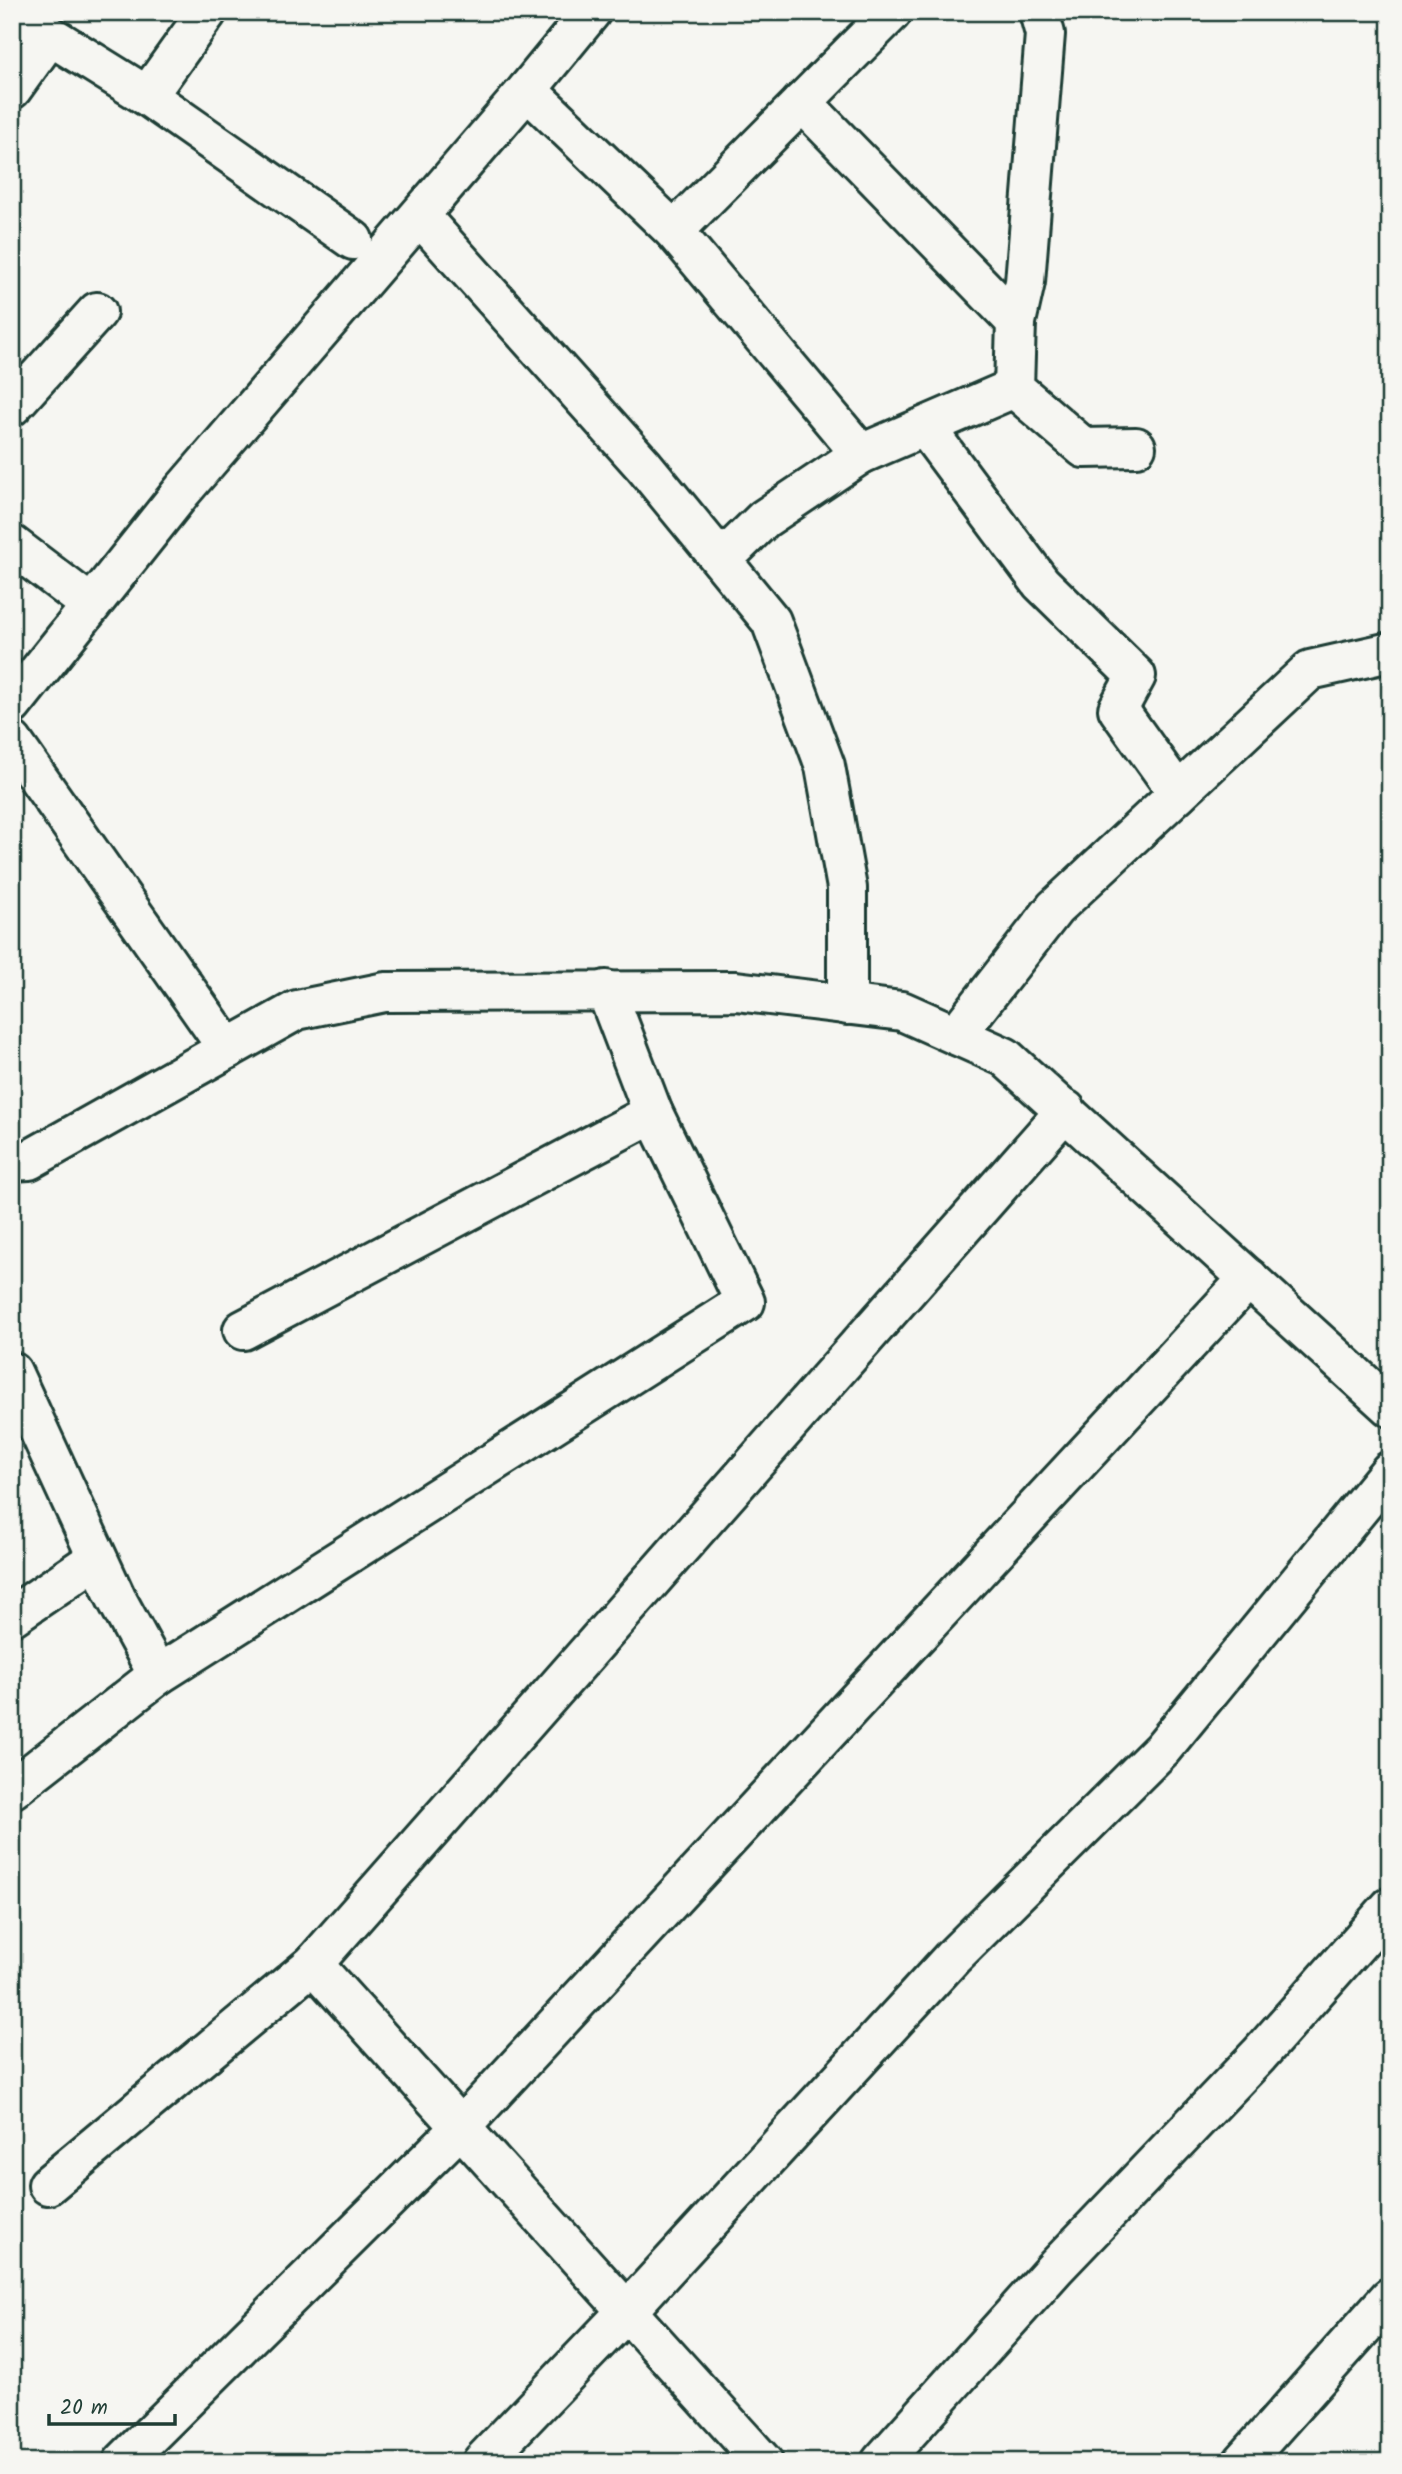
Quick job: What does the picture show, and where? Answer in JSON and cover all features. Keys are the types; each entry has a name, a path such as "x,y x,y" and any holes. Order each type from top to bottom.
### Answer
{"street":[{"path":"12,12 147,96 353,240"},
{"path":"147,96 207,12"},
{"path":"12,705 183,490 420,216 591,12"},
{"path":"674,230 892,12"},
{"path":"1014,388 1016,322 1025,282 1045,34 1039,12"},
{"path":"12,89 50,36"},
{"path":"527,90 674,230 862,454"},
{"path":"802,102 1016,322"},
{"path":"420,216 644,466 771,621 825,766 848,888 847,1005"},
{"path":"12,406 97,312"},
{"path":"722,560 764,519 862,454 1014,388"},
{"path":"1014,388 1084,448 1136,447"},
{"path":"925,426 1041,583 1136,676 1118,709 1178,793"},
{"path":"12,544 91,605"},
{"path":"956,1035 1055,908 1310,670 1390,652"},
{"path":"12,741 228,1048"},
{"path":"12,1789 158,1675 745,1302 653,1113 606,990"},
{"path":"18,1152 228,1048 297,1010 385,992 736,991 902,1011 1005,1057 1390,1408"},
{"path":"48,2185 313,1964 1066,1110"},
{"path":"243,1330 653,1113"},
{"path":"123,2462 461,2127 1249,1278"},
{"path":"12,1372 116,1598 158,1675"},
{"path":"482,2462 627,2311 952,1958 1162,1749 1390,1471"},
{"path":"12,1616 97,1558"},
{"path":"881,2462 1056,2267 1259,2055 1390,1908"},
{"path":"313,1964 763,2462"},
{"path":"1243,2462 1390,2297"}]}
